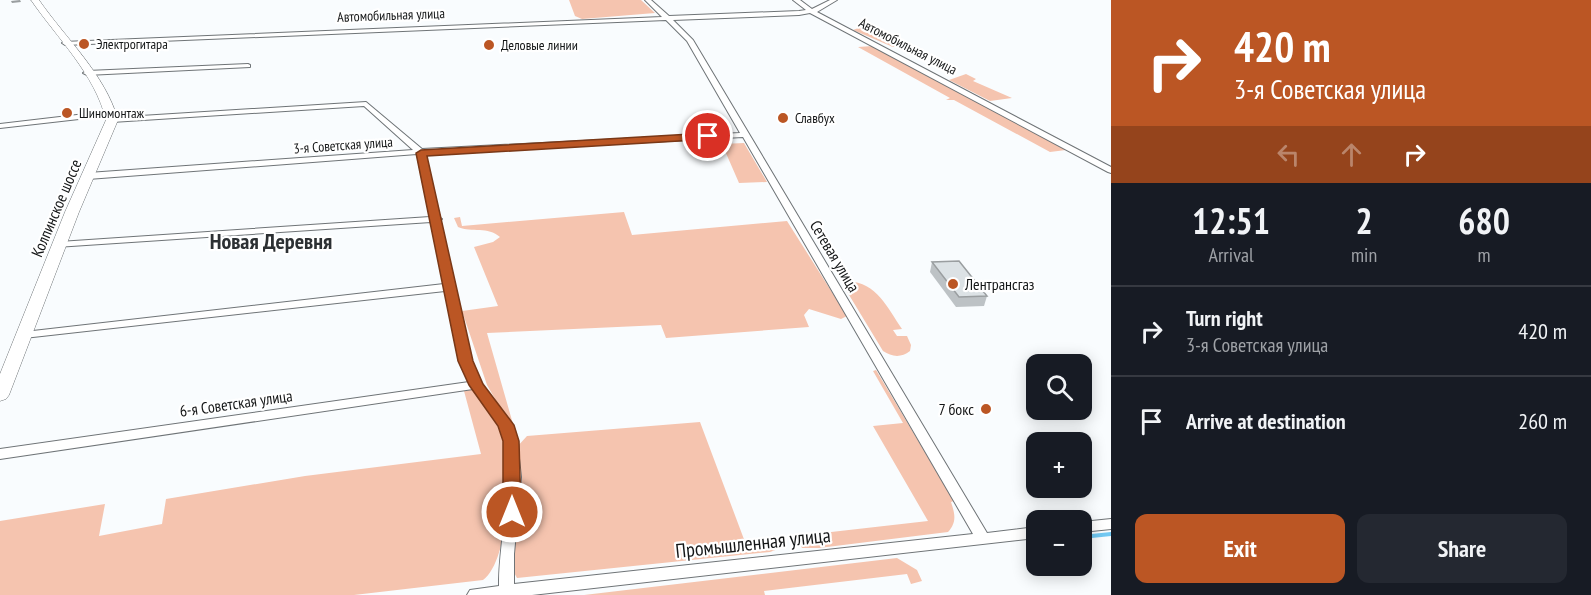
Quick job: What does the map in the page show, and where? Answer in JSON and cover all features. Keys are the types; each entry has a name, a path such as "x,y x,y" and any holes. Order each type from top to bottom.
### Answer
{"main road":[{"path":"35,0 87,73 111,117"},
{"name":"Колпинское шоссе","path":"0,395 111,117"}],"street":[{"name":"Сетевая улица","path":"648,0 690,40 983,539"},
{"path":"796,0 811,11 834,0"},
{"name":"Автомобильная улица","path":"64,43 811,11 1111,170"},
{"path":"87,73 248,66"},
{"path":"0,126 111,117 366,104 421,153 437,219 465,361 476,385 506,425 511,441 512,512 505,574 507,591"},
{"name":"3-я Советская улица","path":"88,176 421,153 745,135"},
{"path":"59,246 437,219"},
{"path":"24,335 449,287"},
{"name":"6-я Советская улица","path":"0,454 476,385"},
{"path":"1092,526 1111,524"},
{"name":"Промышленная улица","path":"474,595 1026,533"}],"shaded area":[{"path":"569,0 641,0 655,13 582,19 575,16"},
{"path":"867,25 905,45 893,47 853,30"},
{"path":"873,46 1066,150 1050,152 954,100 946,100 950,98 858,47"},
{"path":"966,74 976,79 973,81 1012,98 990,101 949,80"},
{"path":"744,143 767,182 739,183 722,144"},
{"path":"624,212 632,235 787,221 847,316 841,319 809,309 804,315 809,327 666,338 661,325 487,333 515,431 513,430 487,385 462,311 498,306 474,247 493,242 500,237 490,232 458,227 454,218 460,217 462,226"},
{"path":"848,281 867,286 874,291 902,329 893,330 897,336 907,336 911,345 910,351 896,356 883,351 843,285"},
{"path":"876,370 954,501 951,502 954,514 953,525 948,532 819,548 802,548 796,536 928,521 873,426 903,423 873,371"},
{"path":"475,389 499,424 504,438 508,481 504,530 499,551 492,569 483,580 354,595 0,595 0,521 105,504 99,536 162,524 166,499 305,476 481,454 464,391"},
{"path":"700,422 745,542 779,538 778,549 770,552 517,578 511,567 516,448 527,436"},
{"path":"897,558 917,570 922,581 911,584 907,574 764,591 765,595 584,595"}],"building":[{"path":"959,261 987,296 959,297 932,262"}],"waterway":[{"path":"1092,536 1111,534"}],"place":[{"name":"Электрогитара","path":"84,44"},
{"name":"Деловые линии","path":"489,45"},
{"name":"Шиномонтаж","path":"67,113"},
{"name":"Славбух","path":"783,118"},
{"name":"Лентрансгаз","path":"953,284"},
{"name":"7 бокс","path":"986,409"}],"district":[{"name":"Новая Деревня","path":"271,241"}],"route":[{"path":"512,512 511,441 506,425 476,385 465,361 437,219 421,153 457,149 708,136"}]}
